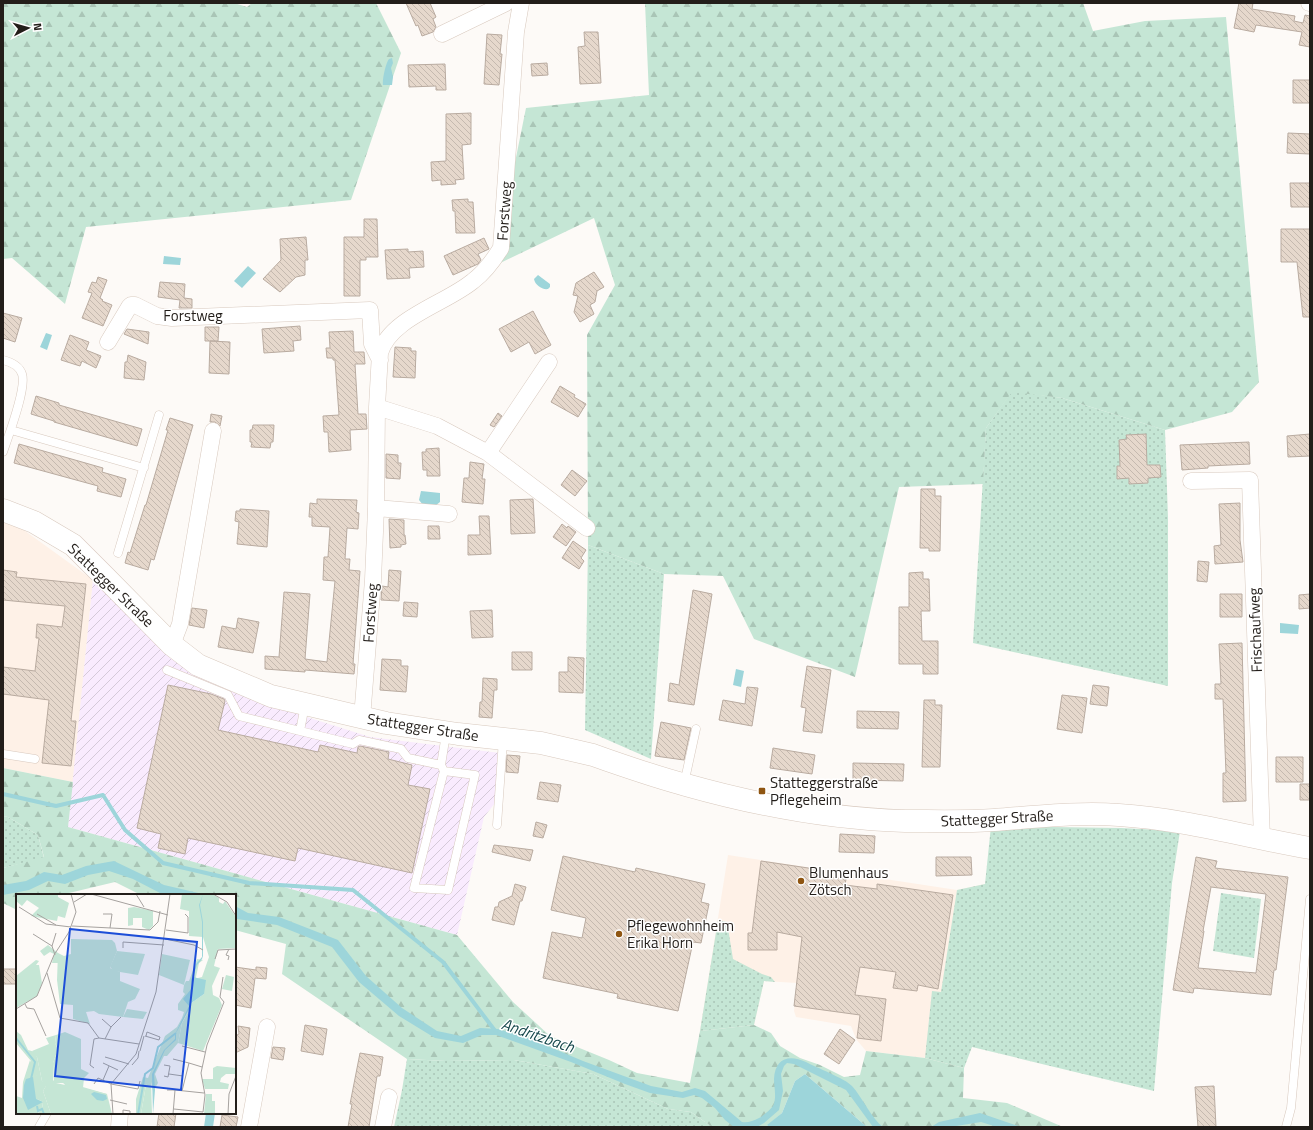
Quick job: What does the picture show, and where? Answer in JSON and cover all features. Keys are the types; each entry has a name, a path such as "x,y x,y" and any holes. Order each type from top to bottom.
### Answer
{"main road":[{"name":"Stattegger Straße","path":"3,510 34,522 72,545 106,577 172,645 198,665 270,696 386,723 541,744 593,754 684,785 752,802 838,817 904,821 970,820 1051,815 1099,814 1155,818 1262,840 1310,848"}],"street":[{"path":"442,34 506,3"},
{"name":"Forstweg","path":"362,718 373,580 376,508 377,407 382,348 395,330 472,282 489,266 501,248 516,32 521,3"},
{"name":"Forstweg","path":"108,342 131,305 135,305 164,318 370,310 372,344 380,360"},
{"path":"488,453 549,362"},
{"path":"377,407 437,426 488,453 587,528"},
{"path":"172,645 180,624 214,431"},
{"name":"Frischaufweg","path":"1192,482 1250,480 1262,840"},
{"path":"376,508 449,514"},
{"path":"249,1127 267,1027"},
{"path":"383,1127 389,1097"},
{"path":"119,1127 120,1114"}],"lane":[{"path":"3,360 14,363 22,374 22,387 11,430 3,452"},
{"name":"Stattegger Straße","path":"118,553 159,415"},
{"path":"11,430 144,468"},
{"path":"167,670 228,695 240,716 353,744 359,740 401,749 408,758 443,768 475,775 448,890 414,888 443,768 446,732"},
{"path":"300,731 306,704"},
{"path":"684,785 696,729"},
{"path":"497,825 503,739"},
{"path":"3,754 35,759"},
{"path":"1286,1127 1291,1108 1310,899"},
{"path":"39,1127 46,1114"}],"shaded area":[{"path":"3,522 21,528 93,580 73,782 3,768"},
{"path":"93,580 194,672 288,711 370,737 500,753 495,803 484,817 457,935 68,827"},
{"path":"728,855 957,890 985,884 964,1068 925,1058 866,1051 856,1039 851,1026 796,1017 794,1011 797,983 764,981 754,1025 700,1031"}],"green space":[{"path":"3,3 234,3 247,7 252,3 376,3 401,53 351,200 86,227 65,304 12,258 3,259"},
{"path":"645,3 1083,3 1093,31 1145,21 1226,17 1259,382 1232,412 1165,430 1062,398 1012,392 986,428 983,484 899,487 855,677 754,639 723,576 664,574 588,545 587,335 615,285 594,218 494,266 526,108 649,95"},
{"path":"1012,391 1062,398 1165,430 1168,518 1168,686 973,643 986,428"},
{"path":"588,545 664,574 651,759 585,730"},
{"path":"3,768 73,782 68,827 457,935 513,1002 550,1036 637,1073 690,1083 700,1031 754,1025 771,1033 780,1046 800,1058 820,1065 844,1077 860,1075 866,1051 925,1058 964,1068 963,1098 1007,1103 1063,1127 867,1127 805,1074 795,1081 782,1113 766,1127 712,1127 691,1112 668,1109 593,1074 514,1060 446,1061 407,1059 282,974 286,944 236,930 236,894 139,894 115,882 68,894 16,894 16,910 3,903 3,868 44,857 38,835 8,817 3,816"},
{"path":"3,816 8,817 38,835 44,858 3,868"},
{"path":"991,826 1121,828 1180,831 1172,883 1154,1091 972,1047 964,1068 925,1058 932,991 941,992 957,890 985,884"},
{"path":"1221,893 1261,899 1254,958 1213,951"},
{"path":"718,920 727,922 733,959 771,977 775,982 764,981 754,1025 700,1031"},
{"path":"407,1059 446,1061 514,1060 593,1074 668,1109 691,1112 712,1127 394,1127"}],"water":[{"path":"392,58 392,85 383,85 387,64 389,59"},
{"path":"164,256 181,258 180,265 163,264"},
{"path":"248,266 256,273 242,288 234,281"},
{"path":"538,275 550,284 548,289 541,288 537,285 534,279"},
{"path":"46,333 52,335 47,350 40,347"},
{"path":"421,491 440,493 440,502 435,506 423,505 419,500"},
{"path":"1280,623 1299,625 1298,634 1280,633"},
{"path":"736,669 744,671 741,687 733,685"},
{"path":"114,861 164,885 203,894 160,893 133,879 109,871 88,875 65,884 48,881 29,890 3,895 3,885 26,881 44,872 62,875 86,866"},
{"path":"236,907 248,913 279,917 338,940 366,976 402,1008 437,1031 461,1036 480,1028 498,1029 526,1037 583,1061 651,1086 682,1092 695,1088 705,1091 742,1122 750,1122 759,1118 773,1106 775,1096 774,1079 777,1066 784,1060 794,1058 806,1062 849,1083 875,1119 883,1127 873,1127 846,1090 794,1064 787,1063 781,1074 783,1091 779,1110 757,1127 734,1127 725,1120 715,1108 702,1098 694,1095 683,1098 650,1093 496,1035 482,1035 463,1043 435,1038 399,1016 359,982 332,947 277,925 237,919"},
{"path":"805,1074 867,1127 769,1127 767,1125 782,1113 795,1081"},
{"path":"980,1113 1021,1127 997,1127 981,1122 950,1127 931,1127 939,1122"},
{"path":"206,1114 215,1114 213,1127 204,1127"}],"building":[{"path":"406,3 430,3 436,17 433,19 436,27 433,32 422,36"},
{"path":"1239,3 1253,3 1252,9 1295,16 1294,21 1303,23 1305,15 1310,16 1310,47 1299,45 1302,32 1256,25 1254,32 1234,28"},
{"path":"584,32 598,32 601,83 580,84 578,47 585,46"},
{"path":"487,34 502,35 499,85 484,84"},
{"path":"547,63 548,75 532,76 531,64"},
{"path":"445,64 446,90 436,90 436,86 409,87 408,65"},
{"path":"1293,80 1310,80 1310,103 1293,103"},
{"path":"471,113 471,144 462,145 464,179 455,180 456,184 441,185 441,180 432,181 431,162 446,161 446,114"},
{"path":"1288,133 1310,134 1310,154 1287,153"},
{"path":"1290,183 1310,183 1310,207 1291,207"},
{"path":"468,199 468,202 473,202 475,233 456,233 455,211 453,211 452,200"},
{"path":"364,219 377,219 378,257 366,257 366,260 360,260 360,296 344,296 344,237 364,237"},
{"path":"1281,229 1310,229 1310,317 1303,317 1297,262 1281,262"},
{"path":"306,237 308,260 305,260 305,275 296,277 280,292 263,279 281,260 280,239"},
{"path":"484,238 489,249 478,254 481,260 478,264 453,275 444,256"},
{"path":"408,249 408,252 423,251 424,267 409,268 410,278 387,279 385,250"},
{"path":"594,272 604,287 597,291 595,302 590,305 594,314 580,322 574,312 578,296 573,295 576,283"},
{"path":"98,277 107,280 100,298 103,300 102,301 112,305 103,326 82,318 92,293 88,292 92,282 96,283"},
{"path":"160,282 185,284 184,298 192,299 192,308 179,308 180,300 158,297"},
{"path":"533,311 551,345 535,354 529,342 511,352 499,329"},
{"path":"3,313 22,318 15,342 3,338"},
{"path":"300,326 301,340 293,341 294,351 264,353 262,329"},
{"path":"205,327 219,327 218,341 205,341"},
{"path":"127,329 149,332 148,344 124,334"},
{"path":"353,331 354,352 364,352 365,364 355,364 358,414 366,414 367,429 350,430 351,450 329,452 328,432 324,432 323,416 339,415 335,360 333,360 333,358 327,358 326,348 330,348 329,332"},
{"path":"70,335 89,342 86,350 101,356 96,368 82,361 80,366 61,360"},
{"path":"210,341 230,342 229,374 209,373"},
{"path":"395,347 411,348 411,351 416,351 415,378 393,377"},
{"path":"128,355 146,362 144,380 124,378 125,362 127,362"},
{"path":"560,386 586,404 578,417 551,402"},
{"path":"36,396 59,403 59,405 142,429 137,446 31,414"},
{"path":"498,413 502,416 494,427 490,425"},
{"path":"211,414 222,416 220,426 215,422 210,422"},
{"path":"170,418 193,425 154,560 151,559 148,570 125,563 128,552 130,553 146,505 168,430 166,430"},
{"path":"253,425 274,425 273,442 271,442 270,448 251,447 252,442 250,442 250,430 252,430"},
{"path":"1146,434 1147,465 1160,465 1161,477 1148,478 1148,483 1129,484 1129,478 1117,479 1117,466 1120,466 1119,440 1127,439 1126,435"},
{"path":"1310,434 1310,456 1288,457 1287,436"},
{"path":"1249,442 1250,464 1208,466 1208,468 1182,470 1180,445"},
{"path":"19,444 103,468 102,472 126,479 121,497 97,491 98,486 14,463"},
{"path":"439,448 440,476 427,476 427,470 423,470 422,452 426,452 426,449"},
{"path":"386,454 398,455 398,463 401,463 400,479 386,478"},
{"path":"470,462 484,464 482,479 485,479 483,504 462,502 464,478 469,478"},
{"path":"572,470 587,481 575,496 561,485"},
{"path":"921,489 935,489 935,496 941,496 940,551 929,551 929,548 920,548"},
{"path":"317,499 357,500 356,512 359,513 358,529 347,528 345,559 350,559 349,570 360,571 353,664 355,664 354,674 305,670 305,672 265,669 265,656 279,657 284,592 310,594 305,659 327,662 335,581 323,580 324,557 328,557 330,527 312,526 312,517 309,517 310,503 317,504"},
{"path":"533,499 535,533 511,534 510,500"},
{"path":"1240,503 1240,540 1243,562 1215,564 1214,546 1221,545 1219,504"},
{"path":"240,509 269,511 267,547 237,544 239,522 235,521 236,511 240,511"},
{"path":"479,516 489,516 491,554 468,555 468,535 480,535"},
{"path":"389,519 404,520 404,535 406,544 401,545 401,547 390,548"},
{"path":"562,524 567,528 568,526 576,532 566,546 553,537"},
{"path":"428,526 439,526 440,539 428,539"},
{"path":"573,541 586,550 581,558 584,561 579,569 562,558"},
{"path":"1198,561 1209,562 1207,582 1197,581"},
{"path":"3,570 17,572 16,577 86,584 71,721 76,721 71,766 42,763 49,700 3,694 3,667 35,671 39,638 36,638 37,624 62,627 65,606 3,600"},
{"path":"389,570 401,571 399,601 381,600 382,586 388,587"},
{"path":"923,572 923,579 929,579 930,611 921,611 922,641 938,641 938,674 923,674 923,664 899,664 899,607 909,607 909,573"},
{"path":"693,590 712,594 694,705 668,701 670,683 679,685"},
{"path":"1220,594 1242,594 1242,617 1220,617"},
{"path":"1310,594 1310,608 1299,609 1299,595"},
{"path":"404,602 418,603 417,617 403,616"},
{"path":"192,608 207,610 204,628 189,625"},
{"path":"492,610 493,637 472,638 470,611"},
{"path":"238,618 259,622 253,653 218,647 222,626 236,629"},
{"path":"1242,643 1246,801 1223,802 1223,773 1226,773 1223,699 1215,699 1215,684 1221,684 1219,644"},
{"path":"512,652 532,652 532,670 512,670"},
{"path":"568,657 584,658 583,693 559,692 559,672 568,672"},
{"path":"382,659 401,660 401,666 408,666 406,692 380,690"},
{"path":"807,666 831,670 822,733 803,731 806,708 801,707"},
{"path":"483,678 497,679 497,690 494,690 492,718 479,717 480,702 482,702"},
{"path":"168,685 211,694 224,699 225,701 218,730 318,752 320,745 357,753 358,747 360,746 389,752 388,759 412,765 408,785 430,789 412,873 298,848 295,861 188,838 185,854 158,848 161,834 137,828"},
{"path":"1093,685 1109,687 1107,706 1090,704"},
{"path":"747,687 758,688 752,726 719,720 723,700 745,704"},
{"path":"1062,695 1087,698 1082,733 1057,729"},
{"path":"924,700 935,700 935,705 942,705 940,767 922,767"},
{"path":"857,711 899,712 898,729 857,728"},
{"path":"661,722 691,728 684,760 655,756"},
{"path":"773,748 815,755 812,774 770,768"},
{"path":"507,755 520,756 518,773 506,772"},
{"path":"1276,757 1303,757 1303,782 1276,782"},
{"path":"853,763 904,764 903,781 853,780"},
{"path":"540,782 561,785 558,802 537,799"},
{"path":"1300,784 1310,784 1310,800 1300,800"},
{"path":"536,822 547,825 543,838 533,836"},
{"path":"840,834 875,836 874,853 839,852"},
{"path":"494,845 533,850 530,861 492,852"},
{"name":"Pflegewohnheim Erika Horn","path":"563,856 635,872 636,868 705,884 701,902 709,904 701,943 693,942 678,1011 617,998 618,994 543,978 552,932 582,938 586,918 551,910"},
{"path":"936,857 971,857 972,875 936,876"},
{"path":"1196,857 1217,861 1215,868 1288,877 1276,970 1274,970 1271,995 1194,988 1193,993 1173,990","holes":["1211,887 1266,894 1256,973 1198,968"]},
{"path":"761,861 815,869 814,875 846,879 845,885 877,889 877,884 953,895 938,989 918,985 917,991 893,988 896,972 860,967 855,995 886,999 881,1041 857,1038 860,1015 794,1006 802,937 777,932 777,950 748,950 748,933 752,933"},
{"path":"515,884 526,887 522,901 520,901 514,925 492,920 495,907 498,907 499,902 512,896"},
{"path":"236,967 256,970 256,967 267,968 266,979 255,978 251,1008 236,1005"},
{"path":"3,969 16,969 16,984 3,984"},
{"path":"305,1025 327,1029 323,1055 301,1051"},
{"path":"238,1026 250,1028 248,1047 236,1053 236,1036 239,1034"},
{"path":"840,1029 855,1040 839,1064 824,1054"},
{"path":"273,1047 285,1048 283,1060 271,1058"},
{"path":"360,1053 383,1057 380,1076 377,1076 369,1127 348,1127 352,1104 350,1104"},
{"path":"1214,1086 1216,1127 1198,1127 1195,1087"},
{"path":"159,1114 176,1114 174,1127 157,1127"},
{"path":"222,1115 238,1117 236,1127 220,1127"}],"waterway":[{"name":"Andritzbach","path":"3,794 56,806 103,795 125,830 163,863 249,883 353,890 443,962 496,1032"}],"place":[{"name":"Statteggerstraße Pflegeheim","path":"762,791"},
{"name":"Blumenhaus Zötsch","path":"801,881"},
{"name":"Pflegewohnheim Erika Horn","path":"619,934"}]}
